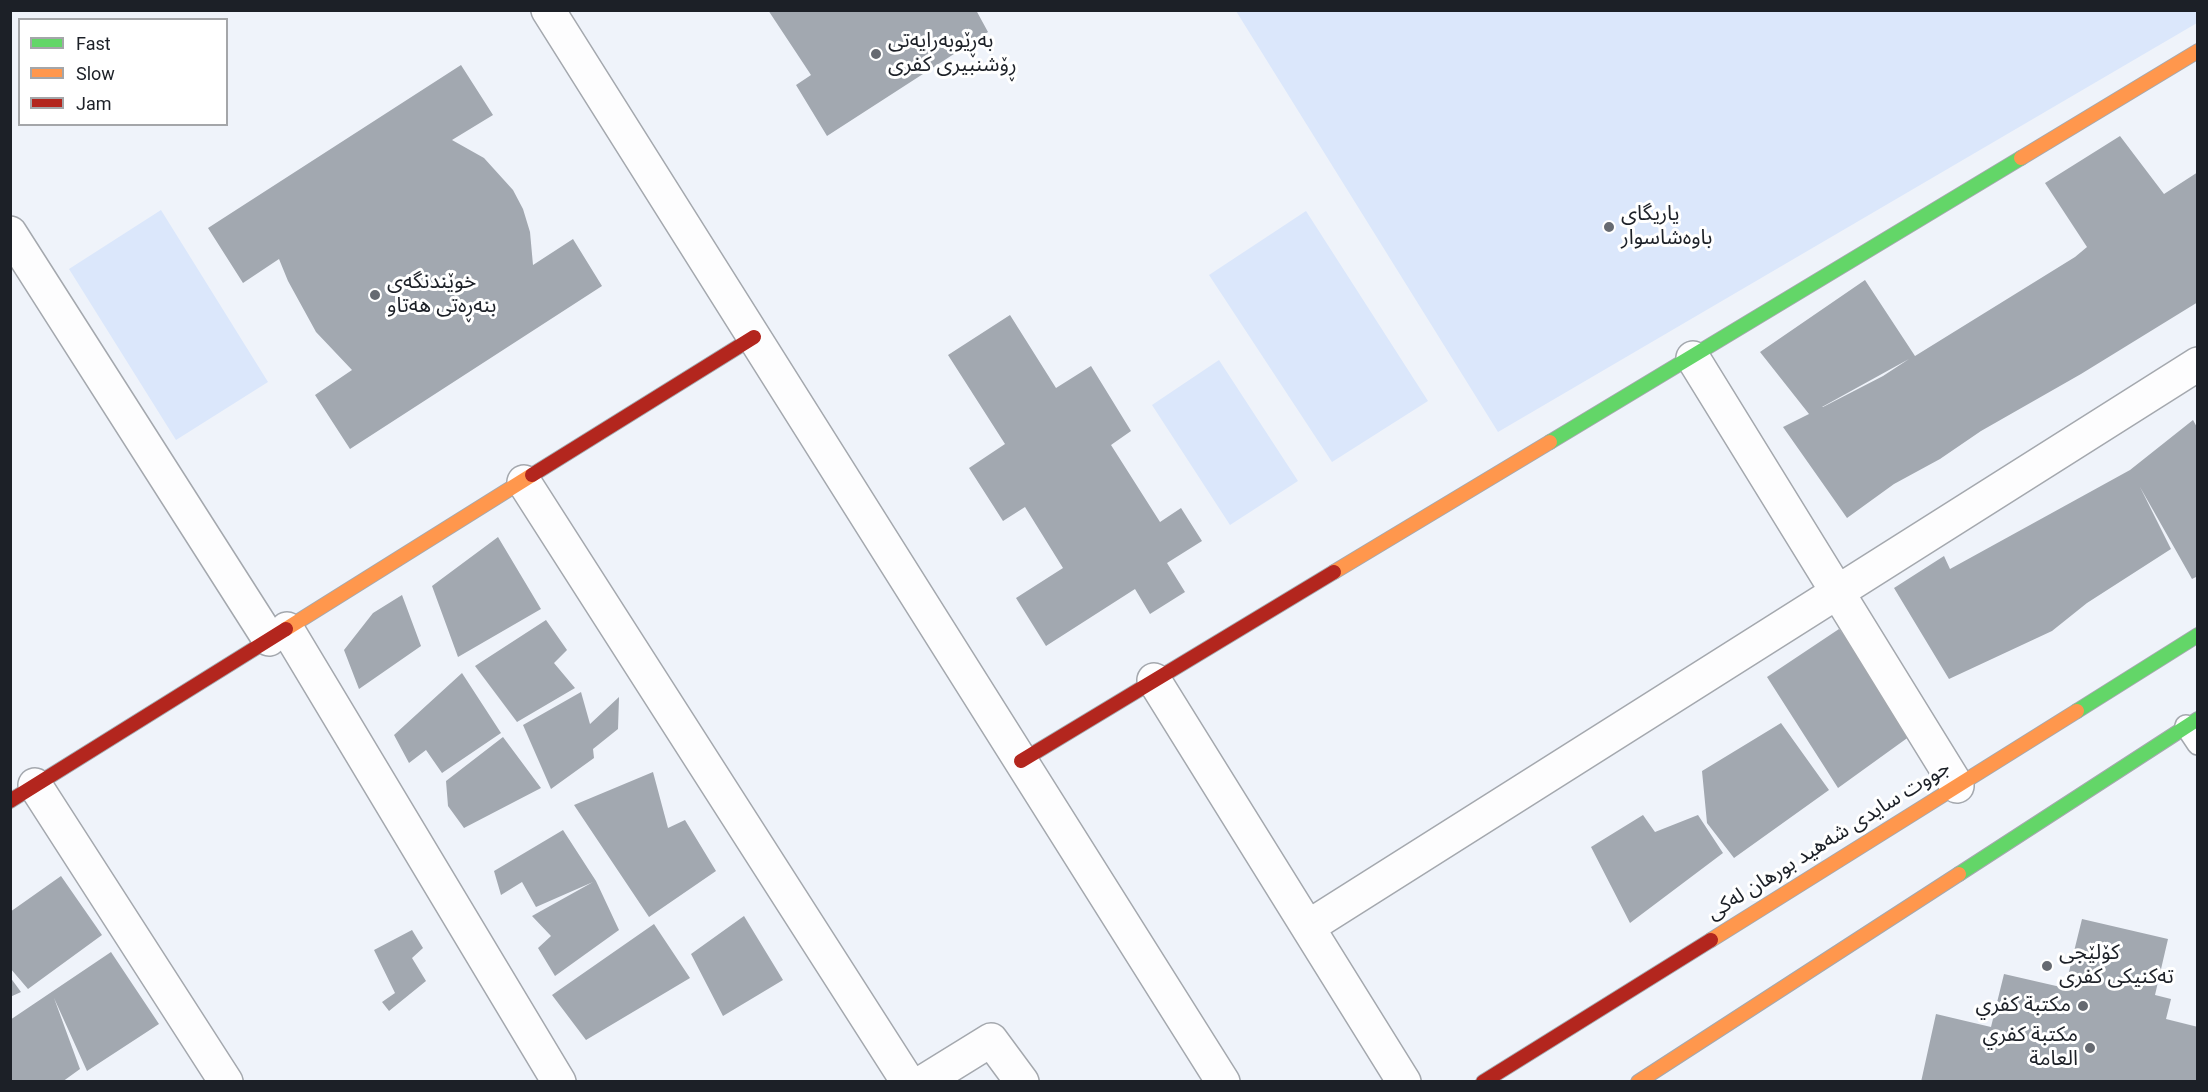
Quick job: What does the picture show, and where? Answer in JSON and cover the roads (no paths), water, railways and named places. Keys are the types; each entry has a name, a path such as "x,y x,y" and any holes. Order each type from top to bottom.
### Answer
{"street":[{"path":"548,10 1223,1082"},
{"path":"1021,761 1693,358 2198,51"},
{"path":"10,233 278,634 559,1082"},
{"path":"226,1082 23,793 754,337"},
{"path":"1693,358 1957,786"},
{"path":"1308,927 2198,364"},
{"path":"524,482 908,1082"},
{"name":"جووت سایدی شەهید بورهان لەکی","path":"1483,1082 2198,635"},
{"path":"1154,680 1404,1082"},
{"path":"1638,1082 2192,722"},
{"path":"923,1082 991,1040 1022,1082"}],"lane":[{"path":"2192,722 2198,744"}],"place":[{"name":"بەڕێوبەرایەتی ڕۆشنبیری کفری","path":"876,54"},
{"name":"یاریگای باوەشاسوار","path":"1609,227"},
{"name":"خوێندنگەی بنەڕەتی هەتاو","path":"375,295"},
{"name":"کۆلێجی تەکنیکی کفری","path":"2047,966"},
{"name":"مكتبة كفري","path":"2083,1006"},
{"name":"مكتبة كفري العامة","path":"2090,1048"}]}
